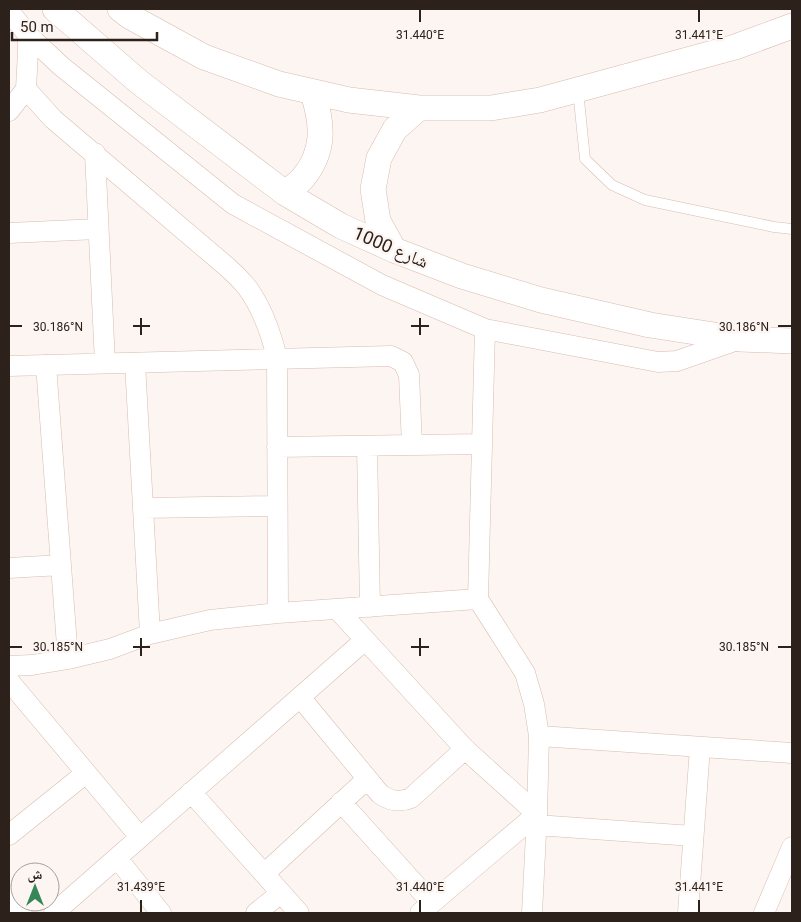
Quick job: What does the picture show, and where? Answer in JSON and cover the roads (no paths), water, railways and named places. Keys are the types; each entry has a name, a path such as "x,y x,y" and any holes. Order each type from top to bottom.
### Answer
{"street":[{"name":"شارع 1000","path":"55,9 139,82 285,193 341,226 394,250 462,276 542,300 650,325 740,339 792,341"},
{"path":"120,9 129,16 204,57 279,84 313,93 382,105 419,108 491,108 540,100 734,47 792,26"},
{"path":"9,11 28,34 61,66 233,204 382,285 485,329 658,362 677,361 740,339"},
{"path":"9,111 26,89 28,34"},
{"path":"26,89 53,119 226,266 246,285 261,309 271,333 277,358 278,613"},
{"path":"285,193 302,178 314,159 321,138 320,115 313,93"},
{"path":"394,250 378,222 373,189 379,158 395,129 419,108"},
{"path":"95,153 105,363"},
{"path":"9,234 98,229"},
{"path":"485,329 478,599 525,673 534,704 539,736 532,913"},
{"path":"9,366 391,356 403,362 409,375 412,445"},
{"path":"135,363 150,634"},
{"path":"46,365 68,660"},
{"path":"277,447 482,444"},
{"path":"366,446 370,607"},
{"path":"143,508 277,506"},
{"path":"9,568 61,565"},
{"path":"9,666 68,660 110,649 150,634 210,620 278,613 478,599"},
{"path":"337,609 466,749 537,820 693,836"},
{"path":"54,913 365,640"},
{"path":"9,681 140,838"},
{"path":"300,697 380,794 395,802 411,798 418,793 466,749"},
{"path":"539,736 792,754"},
{"path":"688,913 700,747"},
{"path":"9,835 86,773"},
{"path":"264,874 367,779"},
{"path":"191,792 299,913"},
{"path":"341,802 426,908 537,820"},
{"path":"764,913 792,847"},
{"path":"117,858 161,913"},
{"path":"256,913 281,893"},
{"path":"9,896 22,913"}],"lane":[{"path":"578,90 586,159 612,185 645,200 774,227 792,228"}]}
